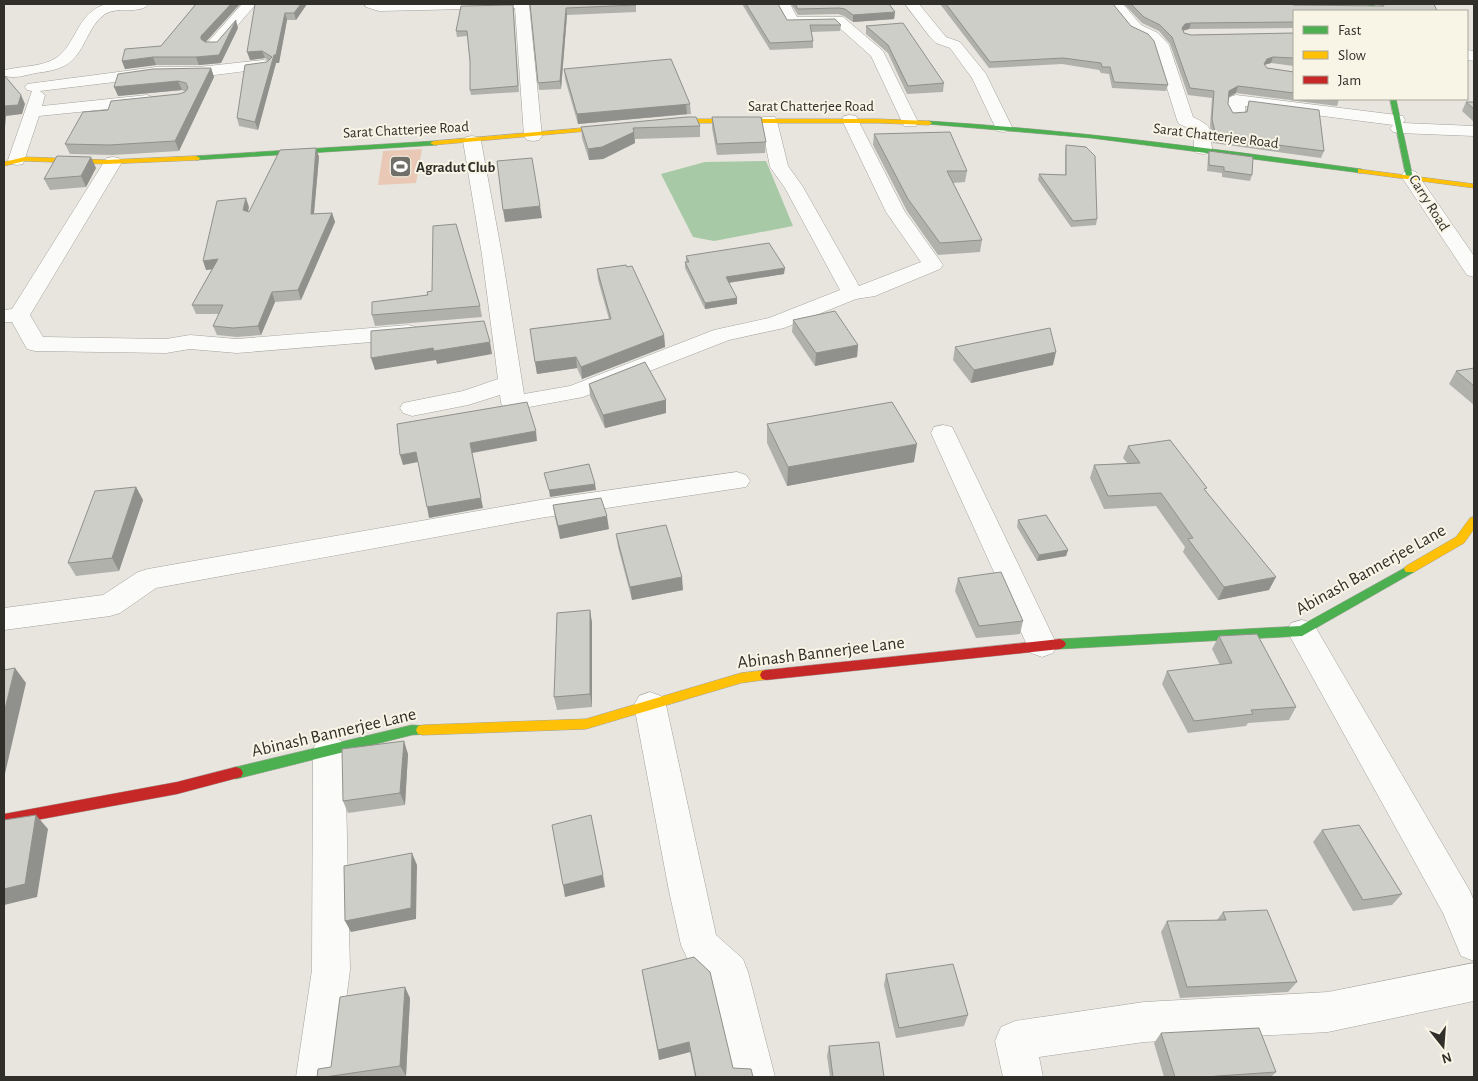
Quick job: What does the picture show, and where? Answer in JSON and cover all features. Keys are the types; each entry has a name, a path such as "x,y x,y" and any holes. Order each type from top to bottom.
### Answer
{"street":[{"path":"7,70 59,62 66,57 88,21 101,10 115,6 142,4"},
{"path":"213,45 249,4"},
{"path":"371,4 379,7 522,4 533,136"},
{"path":"783,4 792,22 838,20 878,54 910,122"},
{"path":"1116,4 1136,28 1152,36 1161,45 1185,120 1201,128 1203,149"},
{"path":"918,5 926,23 941,40 955,45 980,77 1003,128"},
{"path":"1354,8 1372,8"},
{"path":"906,25 926,23"},
{"path":"848,29 868,27"},
{"path":"33,87 156,72 199,72 264,66"},
{"path":"7,70 38,90 15,161"},
{"path":"32,112 163,99"},
{"path":"1236,99 1398,124 1474,131"},
{"name":"Carry Road","path":"1393,100 1410,176 1474,271"},
{"path":"472,141 492,255 492,324 510,383 513,403 575,392 722,335 776,323 852,293 868,291 933,265 896,212 850,120"},
{"name":"Sarat Chatterjee Road","path":"651,124 687,121 850,120 1003,128 1203,149 1474,186"},
{"path":"769,121 779,167 794,186 852,293"},
{"name":"Sarat Chatterjee Road","path":"15,161 113,162 472,141 633,125"},
{"path":"113,162 11,315 35,344 166,346 190,342 237,346 433,330"},
{"path":"412,408 468,398 510,383"},
{"path":"943,433 1042,645"},
{"path":"4,619 110,605 148,579 158,577 540,508 737,481"},
{"name":"Abinash Bannerjee Lane","path":"4,820 177,788 412,730 586,724 741,678 1042,645 1302,631 1460,540 1474,521"},
{"path":"1302,631 1457,903 1474,943"},
{"path":"650,705 687,891 700,946 729,972 755,1077"},
{"path":"316,1077 331,970 329,750"},
{"path":"1023,1077 1014,1041 1144,1022 1328,1012 1474,982"}],"shaded area":[{"name":"Agradut Club","path":"422,149 416,183 378,185 383,151"},
{"path":"766,161 793,226 714,241 693,237 661,174 705,162"}],"building":[{"path":"196,4 231,4 201,36 201,39 205,42 217,42 236,20 219,55 153,57 122,61 125,49 161,46"},
{"path":"255,4 301,4 294,13 285,13 276,55 274,55 255,122 237,118 245,65 267,62 272,57 262,51 247,52"},
{"path":"530,4 636,5 566,8 560,81 538,83"},
{"path":"746,4 778,4 787,20 835,19 841,25 810,25 813,41 770,43"},
{"path":"795,4 889,4 895,12 853,15 845,9 798,9"},
{"path":"946,4 1113,4 1131,26 1148,34 1154,41 1168,85 1114,82 1110,67 1102,67 1101,63 1063,58 990,62"},
{"path":"1131,4 1384,6 1383,4 1434,4 1437,10 1293,10 1293,22 1185,24 1182,28 1184,33 1191,35 1293,33 1293,58 1273,57 1267,59 1264,64 1267,68 1293,72 1293,93 1238,86 1229,91 1228,104 1233,113 1247,112 1249,101 1319,110 1324,151 1216,137 1212,119 1214,91 1190,88 1172,37 1160,25 1144,17"},
{"path":"513,5 518,86 470,90 467,31 456,31 461,6"},
{"path":"903,23 944,83 908,86 888,45 866,26"},
{"path":"671,59 690,104 577,114 564,69"},
{"path":"211,68 175,141 109,145 65,144 83,112 108,110 111,101 179,94 185,92 188,88 186,83 178,81 114,87 118,74 153,69"},
{"path":"4,75 21,95 18,105 4,106"},
{"path":"1466,102 1474,102 1474,109"},
{"path":"696,117 700,126 633,128 634,132 602,147 588,149 581,127"},
{"path":"712,117 761,117 766,142 717,144"},
{"path":"950,132 967,171 947,171 982,240 940,243 908,199 874,134"},
{"path":"1066,145 1086,147 1095,156 1097,219 1073,221 1039,174 1066,175"},
{"path":"316,148 311,214 332,213 298,290 272,292 258,326 233,328 213,326 223,305 192,305 218,259 203,261 217,201 246,198 243,210 249,212 280,150"},
{"path":"1209,151 1253,157 1252,175 1224,171 1224,167 1209,165"},
{"path":"57,156 91,157 81,176 44,179"},
{"path":"532,158 540,206 503,210 497,161"},
{"path":"456,224 480,306 372,315 372,302 428,295 427,292 432,291 433,226"},
{"path":"769,243 785,268 726,277 737,298 705,303 685,262 689,262 686,256"},
{"path":"626,265 627,267 632,266 664,335 581,367 576,357 535,362 530,329 611,319 597,269"},
{"path":"835,311 858,345 816,353 793,320"},
{"path":"484,321 490,342 434,351 433,348 371,358 371,331"},
{"path":"1050,328 1056,352 974,370 955,347"},
{"path":"645,362 666,400 603,415 589,384"},
{"path":"1474,368 1474,386 1456,371"},
{"path":"527,402 536,431 470,443 481,498 427,507 416,452 400,455 397,424"},
{"path":"892,402 917,444 788,467 767,424"},
{"path":"1170,440 1207,488 1204,489 1276,577 1224,587 1188,539 1193,538 1161,493 1108,496 1094,465 1140,463 1128,446"},
{"path":"589,464 595,484 549,490 544,473"},
{"path":"136,487 112,558 68,563 95,491"},
{"path":"601,498 607,516 558,526 553,505"},
{"path":"1046,515 1068,550 1039,555 1018,520"},
{"path":"666,525 682,577 630,587 616,534"},
{"path":"1001,572 1023,621 979,626 958,578"},
{"path":"590,610 590,694 554,697 557,613"},
{"path":"1257,634 1296,707 1251,710 1253,714 1194,721 1167,671 1232,663 1219,636"},
{"path":"15,668 4,713 4,670"},
{"path":"404,741 400,793 343,801 342,749"},
{"path":"36,815 25,884 4,889 4,820"},
{"path":"591,815 603,875 563,885 552,825"},
{"path":"1359,825 1402,894 1363,900 1322,830"},
{"path":"412,853 411,908 345,921 344,866"},
{"path":"1267,910 1297,982 1187,987 1167,921 1226,920 1223,912"},
{"path":"694,957 710,972 733,1068 751,1069 753,1077 696,1077 689,1042 658,1050 642,970"},
{"path":"953,964 968,1015 899,1028 886,974"},
{"path":"405,987 400,1066 317,1077 318,1069 331,1067 340,997"},
{"path":"1259,1028 1276,1072 1175,1077 1161,1033"},
{"path":"879,1042 884,1077 833,1077 829,1046"}],"traffic: fast":[{"path":"1371,4 1373,10"},
{"path":"1393,100 1410,176"},
{"path":"929,123 1091,136 1361,171"},
{"path":"196,158 434,143"},
{"path":"1060,644 1302,631 1410,569"},
{"path":"236,773 412,730 423,730"}],"traffic: slow":[{"path":"661,123 687,121 878,121 929,123"},
{"path":"434,143 618,127"},
{"path":"4,164 25,159 106,162 196,158"},
{"path":"1361,171 1474,186"},
{"path":"1410,569 1460,540 1474,521"},
{"path":"423,730 586,724 741,678 766,675"}],"traffic: jam":[{"path":"766,675 1060,644"},
{"path":"4,820 177,788 236,773"}],"place":[{"name":"Agradut Club","path":"400,167"}]}
